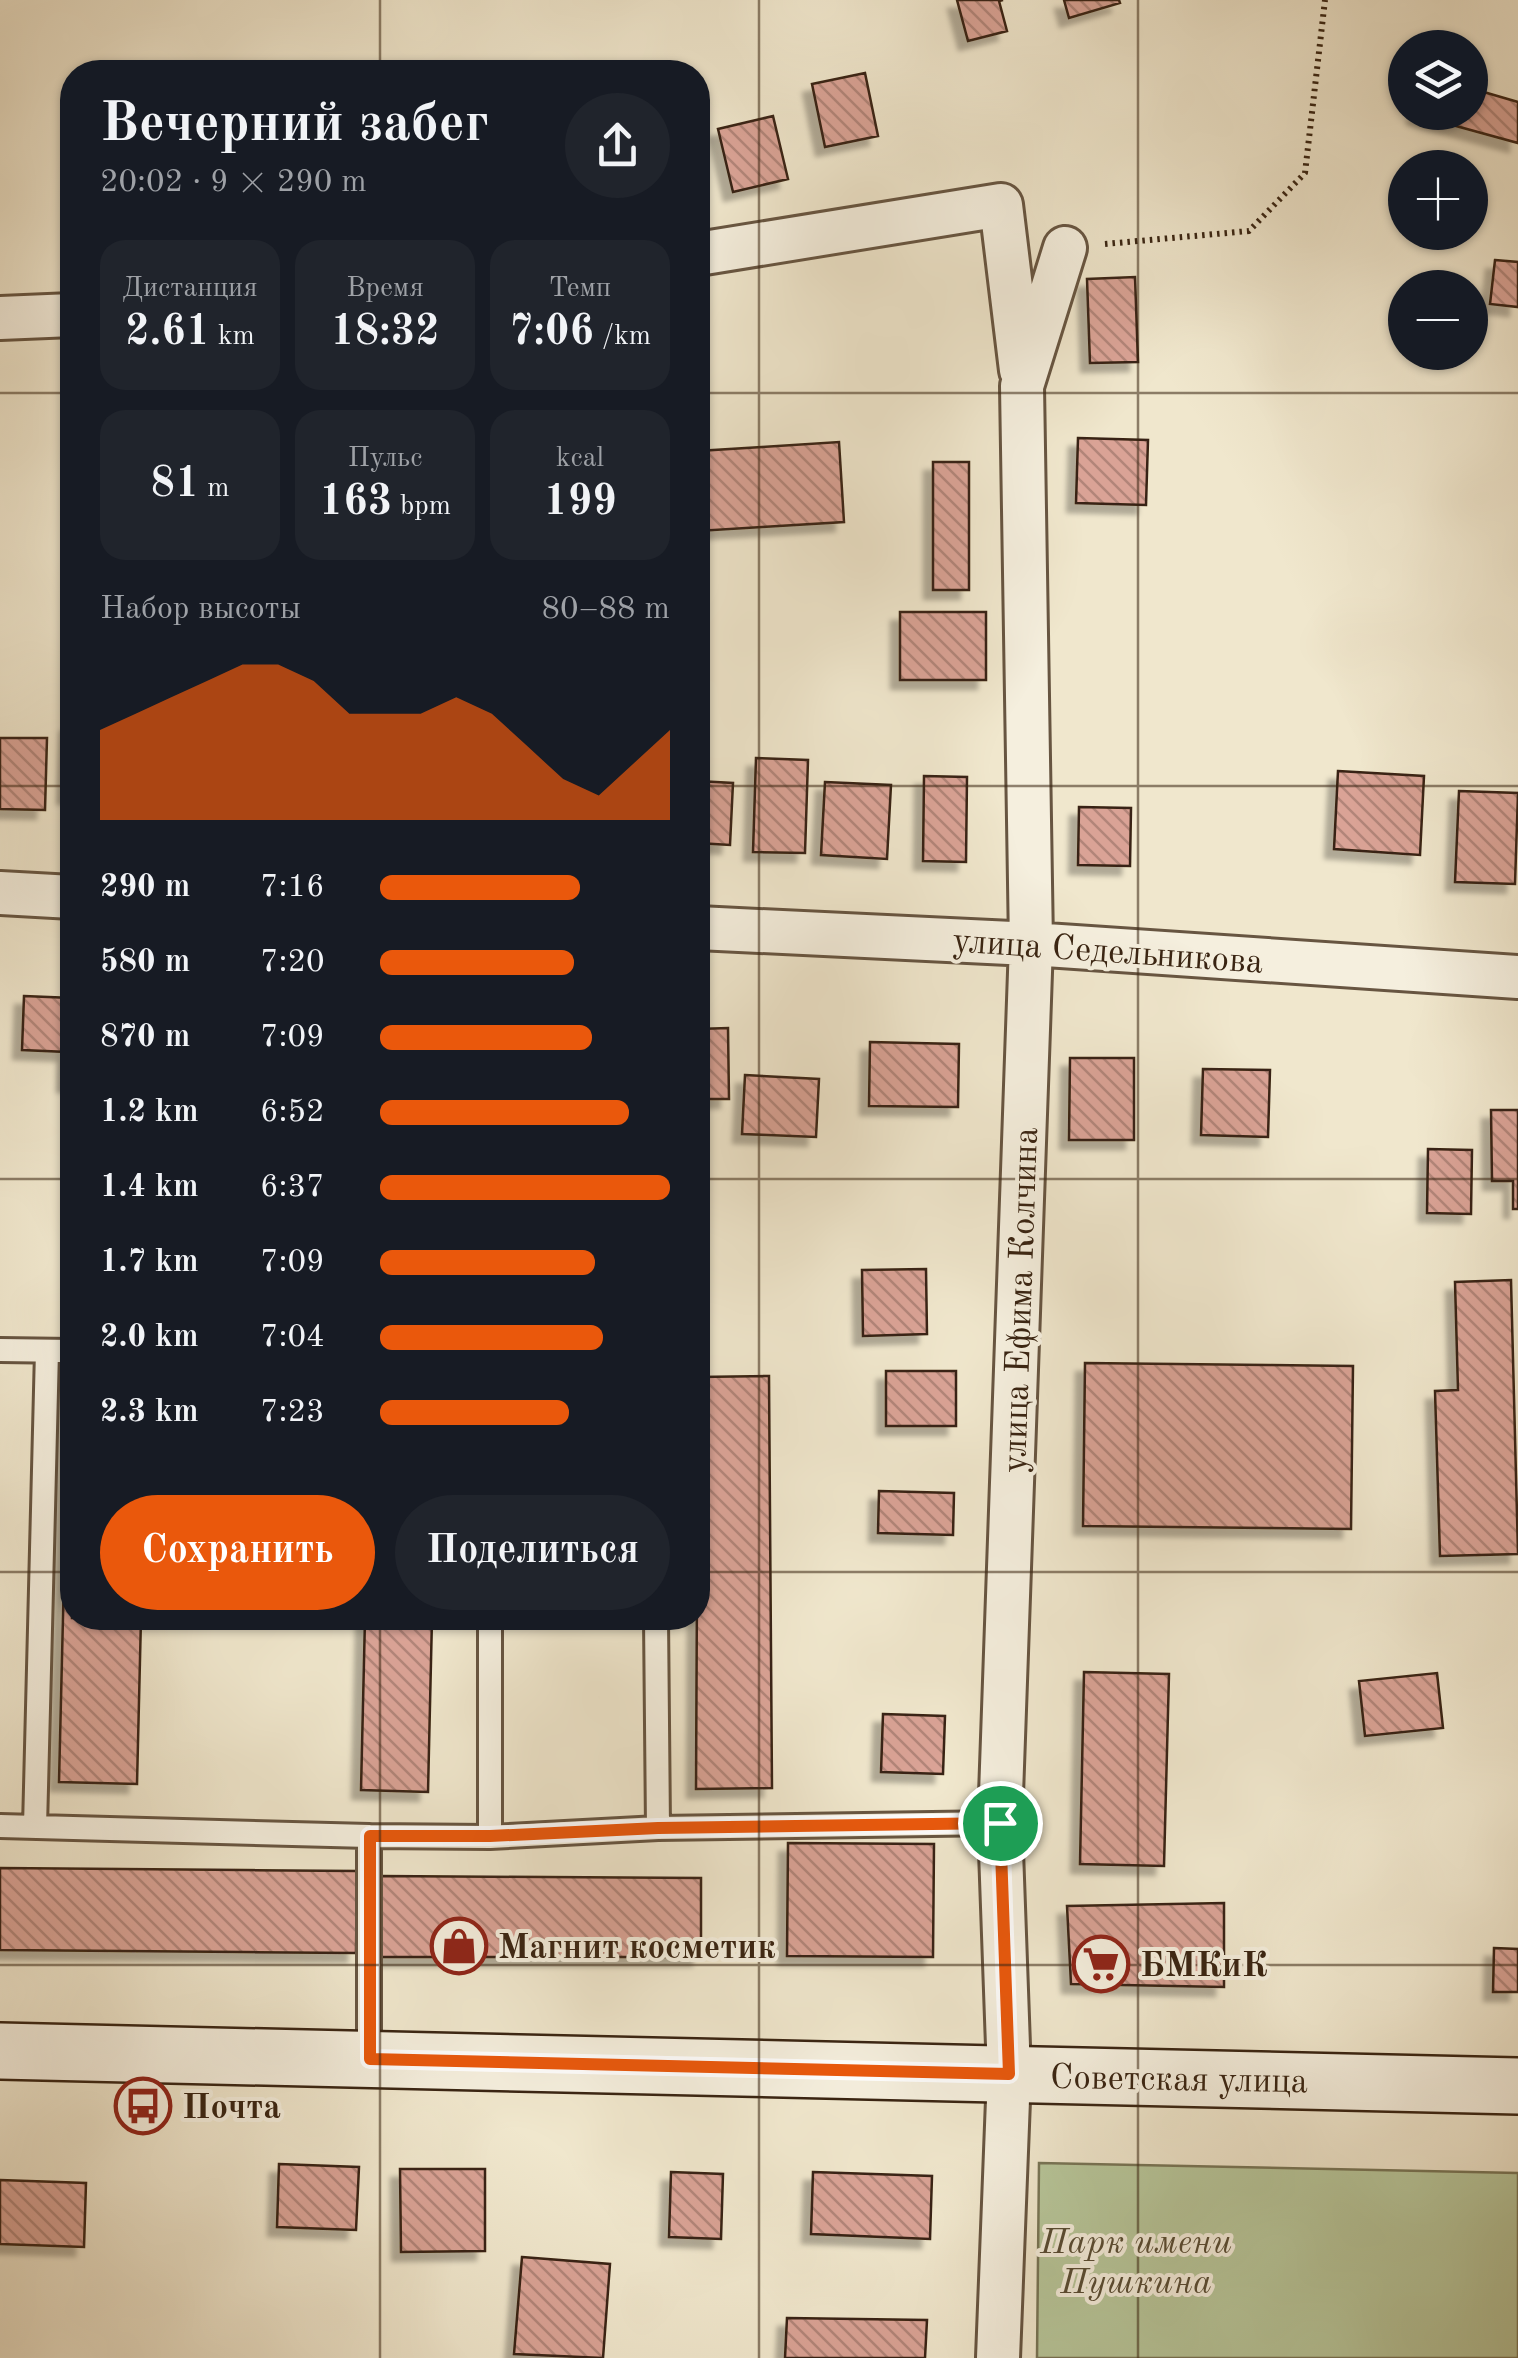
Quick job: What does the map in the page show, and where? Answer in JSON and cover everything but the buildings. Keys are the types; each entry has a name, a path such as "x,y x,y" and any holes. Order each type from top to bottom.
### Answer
{"main road":[{"name":"Советская улица","path":"0,2050 1518,2086"}],"street":[{"path":"710,252 1001,204 1022,386"},
{"name":"улица Ефима Колчина","path":"998,2358 1009,2074 1000,1823 1031,944 1022,386 1065,248"},
{"path":"0,318 60,316"},
{"path":"0,894 60,896"},
{"name":"улица Седельникова","path":"710,929 1031,944 1518,977"}],"lane":[{"path":"0,1350 60,1351"},
{"path":"35,1827 47,1351"},
{"path":"490,1630 490,1836"},
{"path":"656,1630 658,1828"},
{"path":"0,1826 490,1836 658,1828 1000,1823"},
{"path":"370,1836 370,2059"}],"path":[{"path":"1065,248 1249,231 1305,173 1325,0"}],"green space":[{"name":"Парк имени Пушкина","path":"1039,2163 1518,2173 1518,2358 1037,2358"}],"place":[{"name":"Магнит косметик","path":"459,1946"},
{"name":"БМКиК","path":"1101,1964"},
{"name":"Почта","path":"143,2106"}],"route":[{"path":"1000,1823 1009,2074 370,2059 370,1836 1000,1823"}]}
